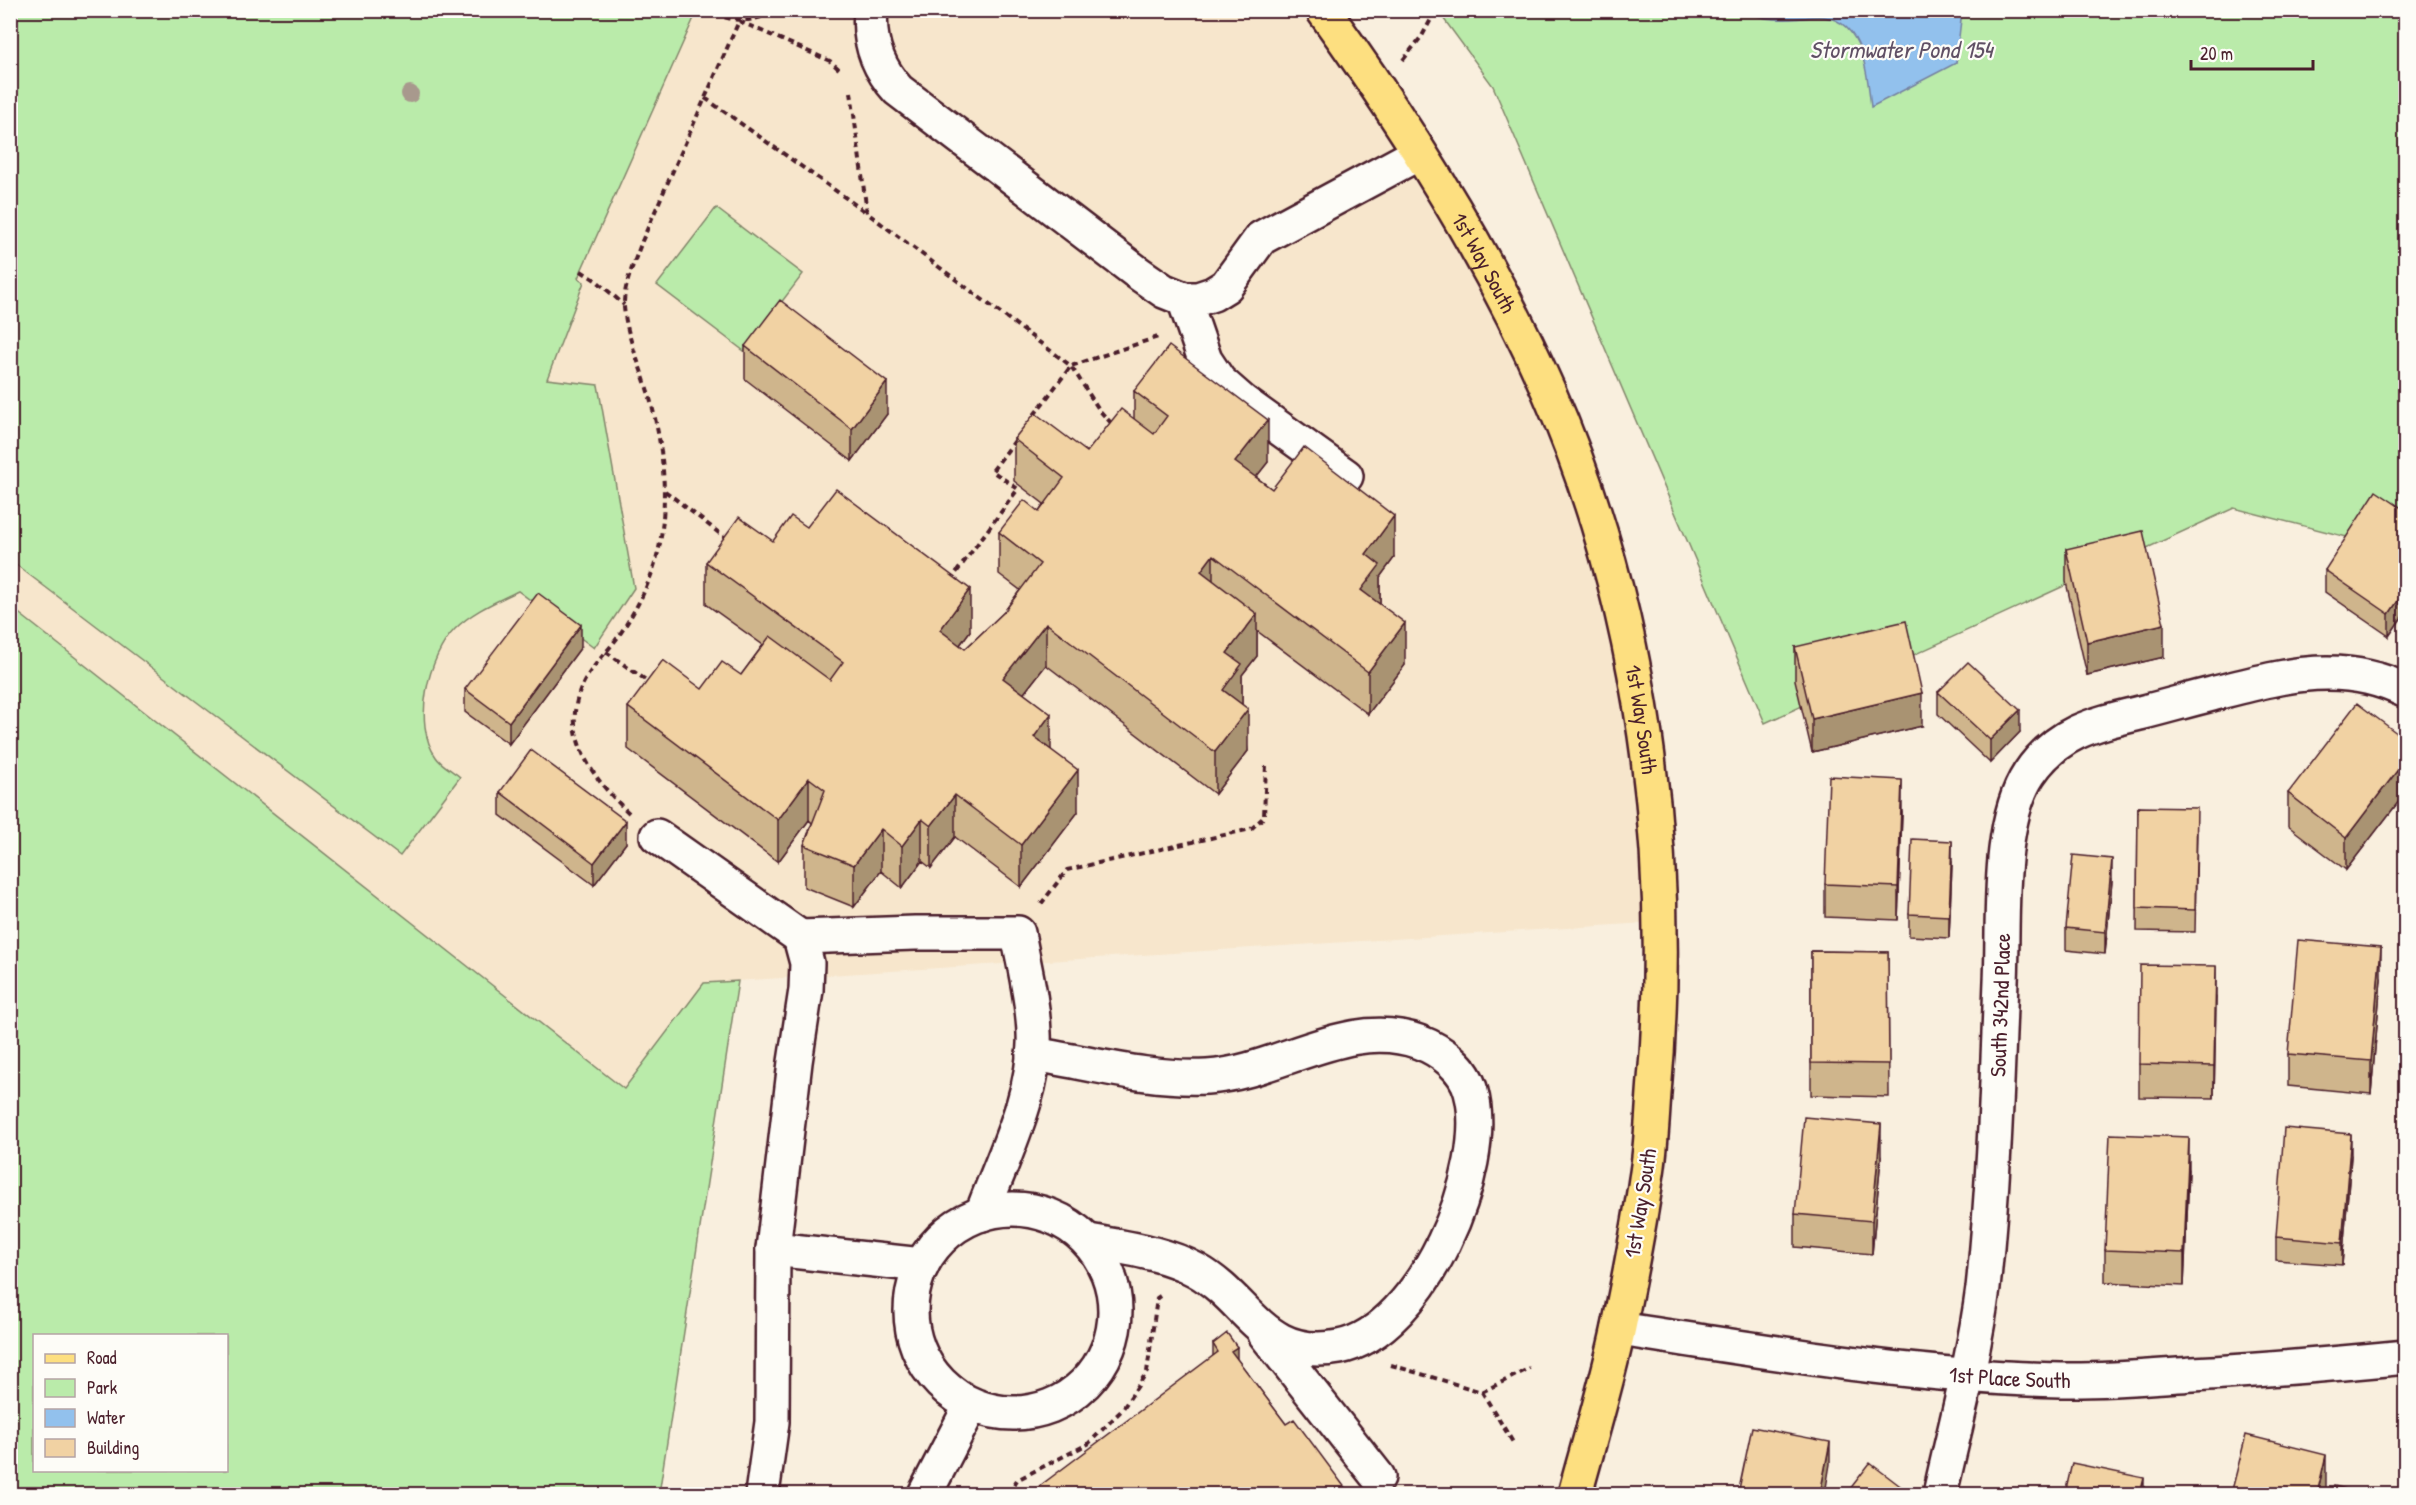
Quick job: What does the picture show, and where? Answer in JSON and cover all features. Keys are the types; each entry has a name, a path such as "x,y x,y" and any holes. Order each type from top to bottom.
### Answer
{"main road":[{"name":"1st Way South","path":"1323,10 1379,88 1419,153 1510,310 1549,392 1583,482 1613,574 1636,679 1652,792 1659,887 1661,922 1659,1036 1647,1176 1619,1329 1575,1494"}],"street":[{"path":"871,10 872,38 878,60 886,76 898,90 1138,273 1164,291 1184,299 1198,299 1226,286 1261,238 1419,153"},
{"path":"1184,299 1205,360 1219,381 1243,402 1346,476"},
{"name":"South 342nd Place","path":"1940,1494 1982,1289 1996,1109 2006,858 2020,790 2028,776 2060,741 2088,726 2264,681 2335,671 2382,681 2406,691"},
{"path":"657,836 800,937 915,933 1018,933 1032,1013 1034,1054 1026,1093 982,1214"},
{"path":"762,1494 772,1422 773,1249 795,1062 806,990 807,963 800,937"},
{"path":"1034,1054 1146,1073 1209,1077 1240,1071 1350,1038 1391,1035 1421,1042 1436,1050 1463,1074 1471,1091 1474,1112 1471,1166 1465,1191 1443,1244 1415,1290 1380,1326 1362,1339 1340,1347 1317,1349 1299,1347 1281,1341 1260,1328"},
{"path":"1008,1209 1032,1210 1056,1217 1089,1241 1110,1275 1116,1321 1101,1364 1091,1379 1072,1395 1049,1408 1005,1414 971,1405 950,1392 931,1373 913,1336 910,1315 912,1291 922,1265 938,1243 957,1226 982,1214 1008,1209"},
{"path":"1089,1241 1164,1256 1181,1262 1212,1281 1260,1328 1378,1477"},
{"path":"773,1249 922,1265"},
{"name":"1st Place South","path":"1619,1329 1869,1366 1966,1375 2062,1380 2300,1368 2406,1357"},
{"path":"925,1494 971,1405"}],"path":[{"path":"705,10 739,21 755,20 777,10"},
{"path":"1379,88 1422,36 1436,10"},
{"path":"657,836 611,796 585,761 579,744 577,706 581,687 633,612 653,573 660,543 664,491 660,441 628,328 624,306 630,276 642,241 739,21"},
{"path":"705,98 867,213"},
{"path":"581,271 597,281 624,306"},
{"path":"1028,423 1071,366 1100,411 1119,431"},
{"path":"947,584 1018,489 992,471 1021,433"},
{"path":"664,491 730,542"},
{"path":"606,652 652,685"},
{"path":"1018,933 1067,870 1251,829 1264,817 1266,764"},
{"path":"1008,1494 1017,1480 1089,1444 1122,1410 1147,1372 1157,1298 1165,1292"},
{"path":"1383,1363 1482,1392 1514,1444"},
{"path":"1482,1392 1530,1368"},
{"path":"1089,1444 1094,1452"}],"shaded area":[{"path":"10,11 1323,11 1470,238 1613,574 1661,922 704,983 625,1090 11,607"}],"green space":[{"path":"675,10 694,18 578,278 584,282 547,379 598,385 634,588 594,648 518,591 477,612 455,629 437,656 426,691 424,709 429,743 436,757 460,777 400,856 11,561 10,11"},
{"path":"1438,11 2405,11 2405,552 2234,508 1765,723 1493,86"},
{"path":"716,208 803,274 744,351 657,285"},
{"path":"11,607 624,1089 704,983 738,981 659,1494 11,1494"}],"water":[{"name":"Stormwater Pond 154","path":"1745,11 1962,11 1956,63 1871,107 1864,62 1859,47 1843,24 1830,18 1770,19"}],"building":[{"path":"780,300 887,382 852,429 745,346"},
{"path":"1169,346 1268,420 1235,462 1272,489 1304,447 1394,516 1366,554 1380,565 1361,590 1405,623 1368,672 1213,555 1201,571 1257,614 1227,653 1242,664 1223,690 1248,709 1215,752 1046,623 1003,678 1051,714 1034,737 1078,770 1021,845 955,795 931,826 922,819 902,846 881,829 854,865 804,845 825,790 809,778 778,820 628,707 663,660 702,689 722,662 741,675 770,636 830,680 843,662 706,562 739,517 773,541 791,516 807,527 836,489 970,589 940,630 965,649 1004,612 1040,564 999,532 1024,500 1039,512 1064,478 1014,439 1035,413 1087,452 1121,409 1154,434 1167,416 1134,391"},
{"path":"2376,491 2406,511 2406,589 2389,614 2325,570"},
{"path":"2143,531 2164,624 2087,642 2066,549"},
{"path":"538,593 581,625 509,722 465,689"},
{"path":"1906,621 1922,693 1812,719 1795,647"},
{"path":"1968,662 2020,710 1990,740 1938,692"},
{"path":"2357,703 2406,740 2406,759 2346,838 2288,793"},
{"path":"531,750 626,821 594,863 500,792"},
{"path":"1829,776 1902,780 1898,887 1825,884"},
{"path":"2138,807 2197,808 2195,910 2137,908"},
{"path":"1912,839 1952,841 1949,916 1909,914"},
{"path":"2073,855 2112,859 2105,932 2066,928"},
{"path":"2298,940 2381,947 2371,1061 2288,1054"},
{"path":"1811,951 1888,952 1889,1064 1811,1063"},
{"path":"2140,965 2216,966 2214,1066 2139,1064"},
{"path":"1804,1117 1881,1124 1872,1221 1795,1214"},
{"path":"2284,1128 2351,1134 2342,1243 2276,1237"},
{"path":"2110,1134 2189,1137 2184,1253 2105,1250"},
{"path":"1227,1333 1237,1347 1231,1351 1286,1424 1294,1419 1349,1493 1029,1494 1218,1352 1213,1344"},
{"path":"1752,1427 1830,1442 1820,1494 1738,1494"},
{"path":"2246,1435 2326,1455 2317,1494 2231,1494"},
{"path":"1870,1463 1903,1488 1898,1494 1846,1494"},
{"path":"2072,1463 2144,1478 2140,1494 2065,1494"},
{"path":"2334,1486 2367,1494 2333,1494"}]}
